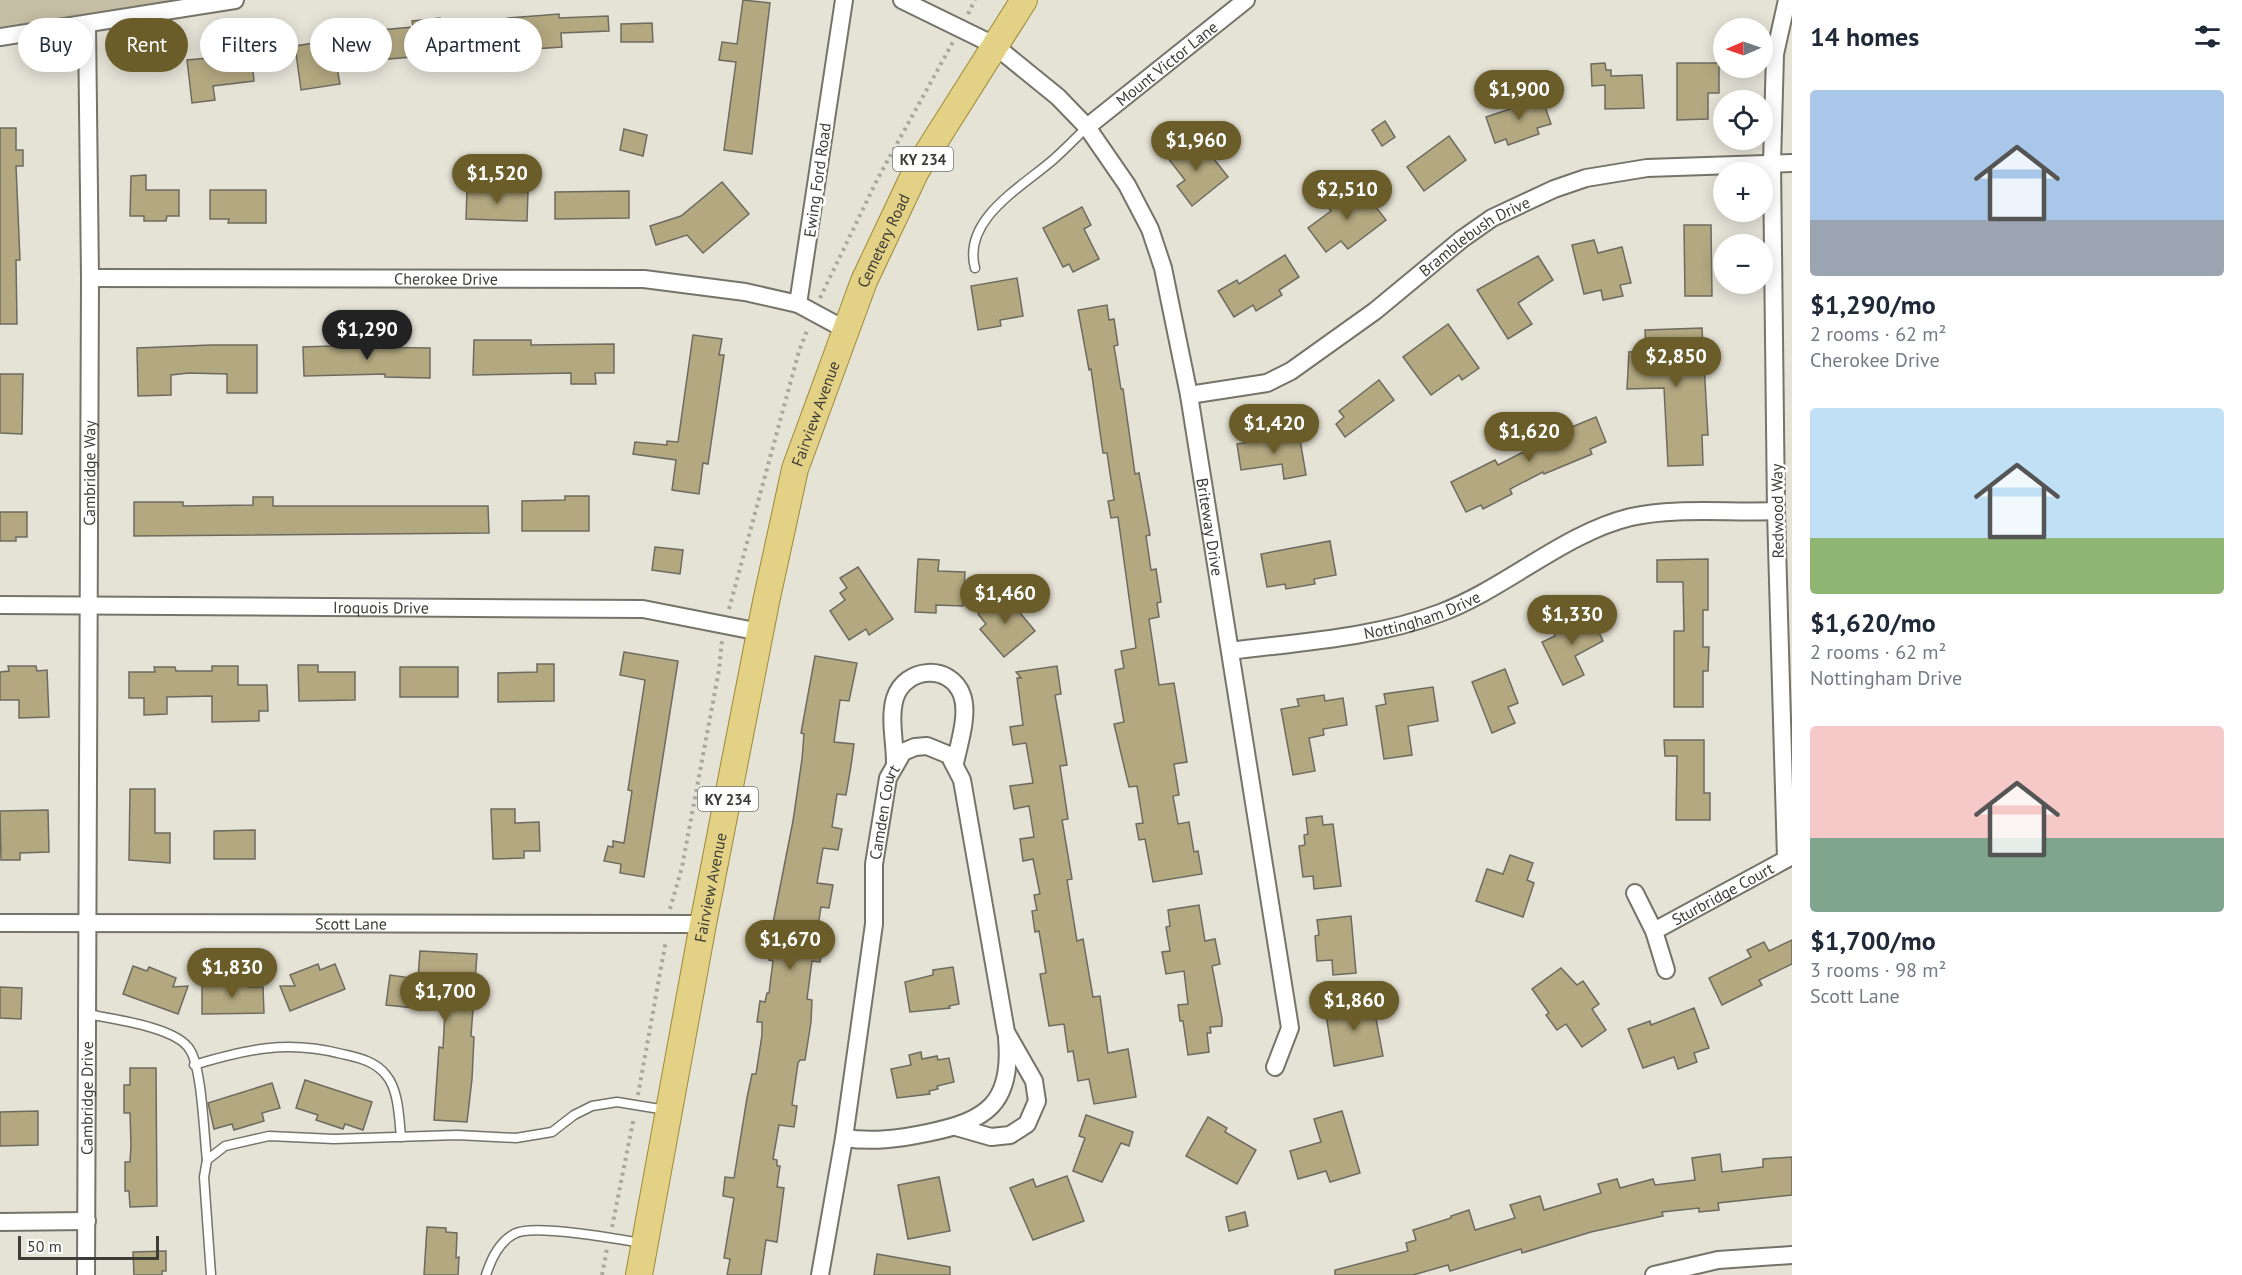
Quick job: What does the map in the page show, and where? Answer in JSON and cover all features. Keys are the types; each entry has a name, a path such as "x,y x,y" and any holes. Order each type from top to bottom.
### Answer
{"main road":[{"name":"Cemetery Road","path":"848,331 864,281 916,171 1024,0"},
{"name":"Fairview Avenue","path":"639,1275 703,924 760,632 795,469 848,331"}],"street":[{"path":"93,23 235,0"},
{"name":"Ewing Ford Road","path":"798,304 844,0"},
{"name":"Briteway Drive","path":"902,0 994,45 1058,97 1087,127 1127,184 1150,229 1162,268 1189,395 1209,535 1230,651 1290,1028 1275,1067"},
{"name":"Mount Victor Lane","path":"1087,127 1246,0"},
{"name":"Redwood Way","path":"1772,162 1775,54 1787,0"},
{"path":"0,37 18,34"},
{"name":"Cambridge Way","path":"87,922 90,606 88,72"},
{"name":"Bramblebush Drive","path":"1773,163 1792,163"},
{"name":"Bramblebush Drive","path":"1189,395 1267,383 1291,371 1375,310 1470,234 1513,207 1554,189 1586,178 1647,168 1713,165"},
{"name":"Redwood Way","path":"1773,222 1776,511 1789,858"},
{"name":"Cherokee Drive","path":"90,278 644,279 745,292 798,304"},
{"path":"798,304 848,331"},
{"name":"Nottingham Drive","path":"1230,651 1356,635 1441,613 1538,563 1590,531 1631,517 1677,512 1776,511"},
{"name":"Iroquois Drive","path":"0,605 643,609 760,632"},
{"path":"844,1138 885,1140 956,1127 982,1116 1000,1096 1008,1070 1006,1032 962,780 956,764 963,712 962,693 949,678 929,672 909,679 895,697 893,719 895,762"},
{"name":"Camden Court","path":"820,1275 844,1138 873,924 874,864 888,778 895,762 908,750 927,746 944,751 956,764"},
{"name":"Sturbridge Court","path":"1654,931 1789,858"},
{"path":"1635,893 1654,931 1666,970"},
{"name":"Cambridge Drive","path":"87,922 87,1275"},
{"name":"Scott Lane","path":"0,923 703,924"},
{"path":"956,1127 991,1137 1004,1137 1022,1129 1034,1114 1037,1101 1034,1081 1006,1032"},
{"path":"0,1222 87,1221"},
{"path":"1654,1275 1718,1260 1792,1255"}],"lane":[{"path":"975,268 970,252 983,222 1005,199 1054,159 1087,127"},
{"path":"87,1014 142,1024 180,1040 191,1050 207,1160 204,1177 211,1275"},
{"path":"194,1065 241,1051 280,1045 321,1048 370,1061 388,1077 396,1099 402,1137"},
{"path":"207,1160 225,1146 269,1136 334,1139 457,1135 516,1138 552,1132 574,1115 592,1106 617,1102 669,1111"},
{"path":"486,1275 501,1243 515,1232 530,1230 570,1233 645,1243"}],"shaded area":[{"path":"0,0 228,0 93,20 18,18 18,30 0,33"}],"building":[{"path":"743,0 770,3 752,154 724,150 736,62 719,60 722,42 737,44"},
{"path":"559,14 559,18 608,16 609,31 561,33 562,47 542,48 542,18 508,18"},
{"path":"652,23 653,42 621,42 621,24"},
{"path":"404,28 404,58 392,59 392,29"},
{"path":"310,44 310,72 338,72 340,84 301,90 298,46"},
{"path":"200,59 200,72 253,72 254,81 213,86 215,100 192,103 188,60"},
{"path":"1605,63 1606,70 1611,70 1611,76 1642,75 1644,108 1605,109 1605,85 1592,86 1591,64"},
{"path":"1677,63 1713,63 1713,78 1719,78 1719,90 1708,93 1708,119 1677,120"},
{"path":"1527,93 1530,102 1542,98 1551,124 1537,128 1539,134 1508,145 1506,139 1495,143 1486,117 1516,107 1513,98"},
{"path":"1385,121 1395,137 1382,146 1372,130"},
{"path":"0,128 16,128 16,150 23,150 23,166 16,166 20,260 16,260 17,324 0,324"},
{"path":"624,129 647,135 643,156 620,150"},
{"path":"1449,136 1466,160 1424,191 1407,167"},
{"path":"1191,139 1205,157 1210,154 1228,177 1192,206 1177,186 1185,180 1167,157"},
{"path":"146,175 146,190 179,190 179,216 167,216 166,221 144,221 144,216 130,216 131,176"},
{"path":"722,182 749,214 703,253 687,235 656,245 650,226 681,216"},
{"path":"1361,188 1386,220 1348,249 1341,241 1326,252 1308,228 1331,211 1325,204 1343,190 1348,198"},
{"path":"210,190 266,190 266,223 228,223 229,219 210,219"},
{"path":"467,190 528,192 527,221 466,219"},
{"path":"629,191 629,218 555,219 555,192"},
{"path":"1082,207 1091,225 1084,229 1099,259 1073,272 1069,264 1063,267 1043,228"},
{"path":"1684,225 1711,225 1712,296 1685,296"},
{"path":"1594,240 1598,253 1622,247 1631,283 1620,285 1623,296 1603,300 1601,290 1584,294 1572,245"},
{"path":"1285,255 1299,277 1279,290 1282,295 1256,311 1253,305 1234,317 1218,291 1237,280 1239,284"},
{"path":"1538,256 1553,280 1518,303 1532,324 1508,339 1477,290"},
{"path":"1017,278 1023,316 1000,320 1001,326 978,330 971,286"},
{"path":"1107,305 1109,320 1114,319 1118,345 1114,346 1121,389 1123,389 1135,474 1139,473 1150,535 1146,536 1151,570 1156,569 1161,602 1157,603 1159,617 1149,619 1159,685 1174,683 1187,762 1174,764 1179,795 1173,796 1178,824 1189,822 1194,852 1198,851 1202,874 1153,882 1145,839 1139,840 1136,824 1143,823 1137,786 1129,787 1114,724 1124,722 1115,670 1124,668 1121,651 1136,648 1118,517 1111,518 1108,501 1114,500 1107,453 1103,453 1091,369 1089,370 1078,310"},
{"path":"1448,324 1479,368 1462,380 1459,375 1431,395 1403,357"},
{"path":"1702,328 1708,435 1702,435 1703,465 1668,466 1664,388 1627,389 1629,352 1646,351 1645,330"},
{"path":"693,335 722,339 719,355 724,355 708,464 703,463 699,494 672,490 676,460 633,454 635,442 667,445 667,441 678,442"},
{"path":"474,340 531,340 531,345 614,344 614,373 595,373 596,384 571,384 571,373 473,375"},
{"path":"257,345 257,393 227,393 227,374 189,373 171,375 171,395 138,396 137,348"},
{"path":"360,345 360,347 430,348 430,378 385,377 385,374 304,376 303,347"},
{"path":"0,374 23,374 22,434 0,433"},
{"path":"1379,380 1394,400 1345,437 1336,424 1344,417 1339,411"},
{"path":"1596,417 1606,442 1590,449 1592,454 1544,474 1543,472 1510,489 1512,494 1483,509 1481,505 1466,512 1451,482 1495,460 1498,465 1533,447 1528,436 1564,421 1567,429"},
{"path":"1299,434 1306,475 1284,479 1282,464 1241,470 1237,444"},
{"path":"565,496 589,496 589,531 522,531 522,501 565,500"},
{"path":"253,497 273,497 273,506 488,506 489,533 134,536 134,502 183,502 183,506 253,505"},
{"path":"0,512 27,512 27,537 16,537 16,541 0,541"},
{"path":"1330,541 1336,575 1314,579 1315,584 1286,589 1285,584 1267,587 1261,554"},
{"path":"655,547 683,550 680,574 652,570"},
{"path":"918,559 939,560 938,571 965,572 963,606 936,605 936,613 915,612"},
{"path":"1708,559 1708,610 1703,610 1703,647 1709,647 1708,671 1703,671 1703,707 1674,707 1674,631 1684,631 1683,582 1657,582 1657,560"},
{"path":"858,567 893,619 869,635 866,629 849,640 830,611 845,600 840,593 847,588 840,578"},
{"path":"1003,592 1035,631 1004,657 980,629 986,624 978,614"},
{"path":"1589,612 1603,641 1575,656 1584,675 1563,685 1542,642 1555,636 1553,630"},
{"path":"624,652 678,661 644,877 620,873 621,864 604,861 608,846 613,847 613,841 624,843 632,791 628,790 645,680 620,675"},
{"path":"815,656 857,663 849,701 840,700 834,742 854,744 851,766 846,795 837,794 832,827 842,829 838,850 823,848 817,883 833,885 829,908 821,907 816,939 824,941 820,962 812,961 807,999 812,1000 811,1022 805,1060 800,1060 798,1063 792,1105 797,1106 794,1127 779,1125 773,1159 777,1160 777,1166 780,1166 777,1187 784,1188 777,1242 766,1240 761,1275 727,1275 730,1259 724,1258 734,1198 723,1196 725,1177 734,1178 752,1074 756,1074 762,1035 762,1022 757,1022 760,1001 765,1002 767,993 769,993 773,961 769,960 771,950 766,949 793,821 802,759 804,734 801,733"},
{"path":"537,664 554,664 554,701 498,702 498,673 537,672"},
{"path":"298,665 318,665 318,672 355,672 355,700 299,701"},
{"path":"8,666 36,666 37,671 47,670 49,717 19,718 19,700 0,700 0,672 9,671"},
{"path":"212,666 238,666 238,685 267,685 268,711 259,711 259,721 212,722 212,696 167,697 167,714 144,715 144,698 129,698 129,672 155,672 154,667 175,667 176,671 212,671"},
{"path":"1057,666 1061,694 1055,695 1067,765 1060,766 1068,819 1062,820 1072,879 1067,880 1077,941 1083,939 1093,997 1100,996 1108,1053 1128,1049 1136,1097 1094,1104 1089,1079 1078,1081 1073,1051 1068,1052 1064,1024 1049,1026 1040,974 1046,973 1039,931 1035,932 1032,911 1037,910 1034,895 1040,894 1033,859 1023,861 1020,839 1034,837 1029,806 1014,809 1010,786 1033,783 1026,743 1013,745 1010,727 1023,725 1017,678 1021,678 1016,672"},
{"path":"400,667 458,667 458,697 400,697"},
{"path":"1505,669 1518,703 1508,707 1515,723 1492,733 1472,682"},
{"path":"1433,687 1438,721 1408,726 1412,755 1384,759 1376,706 1386,704 1384,694"},
{"path":"1324,695 1325,701 1343,698 1347,725 1323,729 1324,735 1309,738 1315,771 1293,775 1281,709 1299,706 1297,699"},
{"path":"1664,740 1704,740 1704,793 1710,793 1710,820 1676,820 1677,756 1665,756"},
{"path":"130,789 155,789 155,833 170,833 170,863 129,860"},
{"path":"491,809 515,809 515,823 539,822 540,851 524,851 524,858 493,859"},
{"path":"48,810 49,852 20,853 20,860 1,860 0,811"},
{"path":"1322,816 1323,825 1333,824 1341,886 1314,889 1313,876 1303,877 1299,846 1305,845 1304,835 1308,834 1306,818"},
{"path":"255,830 255,859 214,859 214,831"},
{"path":"1510,855 1533,863 1527,880 1534,883 1523,917 1476,901 1487,869 1503,874"},
{"path":"1199,905 1205,941 1215,939 1220,964 1212,966 1222,1026 1210,1027 1211,1033 1207,1033 1209,1052 1188,1055 1178,1005 1188,1004 1184,971 1166,974 1162,952 1170,951 1166,927 1170,926 1168,910"},
{"path":"1351,916 1356,973 1333,975 1332,960 1317,961 1315,936 1319,935 1317,920"},
{"path":"1792,940 1792,964 1759,980 1762,985 1722,1005 1709,978 1751,957 1747,950 1764,942 1769,951"},
{"path":"420,951 477,954 471,1036 474,1037 472,1079 467,1122 434,1120 439,1047 443,1048 445,1011 386,1005 390,975 418,979"},
{"path":"318,964 320,970 335,964 345,989 290,1011 280,986 295,986 290,975"},
{"path":"133,966 147,971 149,967 176,978 173,987 188,986 178,1014 123,994"},
{"path":"953,967 959,1004 949,1006 950,1008 910,1012 905,982 933,975 933,970"},
{"path":"1561,968 1577,985 1583,981 1599,1004 1592,1009 1606,1030 1582,1047 1566,1024 1557,1030 1546,1015 1549,1013 1532,989"},
{"path":"220,981 248,981 248,987 263,987 264,1013 202,1014 202,986 220,986"},
{"path":"0,987 22,988 21,1019 0,1018"},
{"path":"1372,998 1383,1056 1334,1066 1325,1008"},
{"path":"1694,1008 1709,1048 1694,1053 1697,1062 1678,1069 1674,1057 1643,1068 1628,1029 1650,1021 1651,1025"},
{"path":"921,1052 922,1059 937,1056 938,1060 949,1058 954,1082 937,1086 938,1089 929,1091 930,1094 897,1098 891,1069 911,1065 909,1055"},
{"path":"130,1068 156,1068 157,1206 130,1207 129,1191 125,1191 125,1162 130,1162 131,1145 130,1113 124,1113 124,1085 130,1085"},
{"path":"305,1080 372,1102 363,1130 345,1124 343,1129 316,1120 318,1115 296,1108"},
{"path":"272,1083 280,1108 262,1113 264,1121 234,1130 232,1124 214,1129 208,1103"},
{"path":"38,1111 38,1145 0,1146 0,1112"},
{"path":"1342,1111 1360,1173 1330,1182 1326,1171 1298,1179 1290,1151 1321,1142 1314,1119"},
{"path":"1086,1115 1133,1132 1129,1146 1121,1143 1102,1182 1073,1171 1085,1138 1079,1136"},
{"path":"1208,1117 1227,1128 1225,1132 1256,1150 1237,1184 1186,1156"},
{"path":"1720,1154 1722,1172 1763,1167 1763,1159 1792,1157 1792,1195 1718,1203 1719,1210 1699,1212 1699,1208 1662,1212 1663,1216 1591,1232 1522,1253 1521,1249 1450,1271 1448,1265 1413,1275 1335,1275 1335,1270 1408,1251 1406,1243 1416,1240 1413,1230 1469,1210 1475,1230 1515,1218 1510,1205 1540,1196 1544,1210 1601,1193 1598,1184 1617,1179 1620,1188 1653,1179 1655,1185 1695,1180 1692,1158"},
{"path":"1067,1176 1084,1221 1033,1240 1010,1188 1033,1179 1036,1187"},
{"path":"939,1177 950,1231 908,1239 898,1185"},
{"path":"1245,1212 1248,1226 1229,1231 1226,1217"},
{"path":"427,1227 446,1228 446,1232 457,1233 458,1275 424,1275"},
{"path":"166,1251 166,1271 162,1271 162,1275 134,1275 133,1252"},
{"path":"877,1254 950,1267 950,1275 874,1275"}]}
